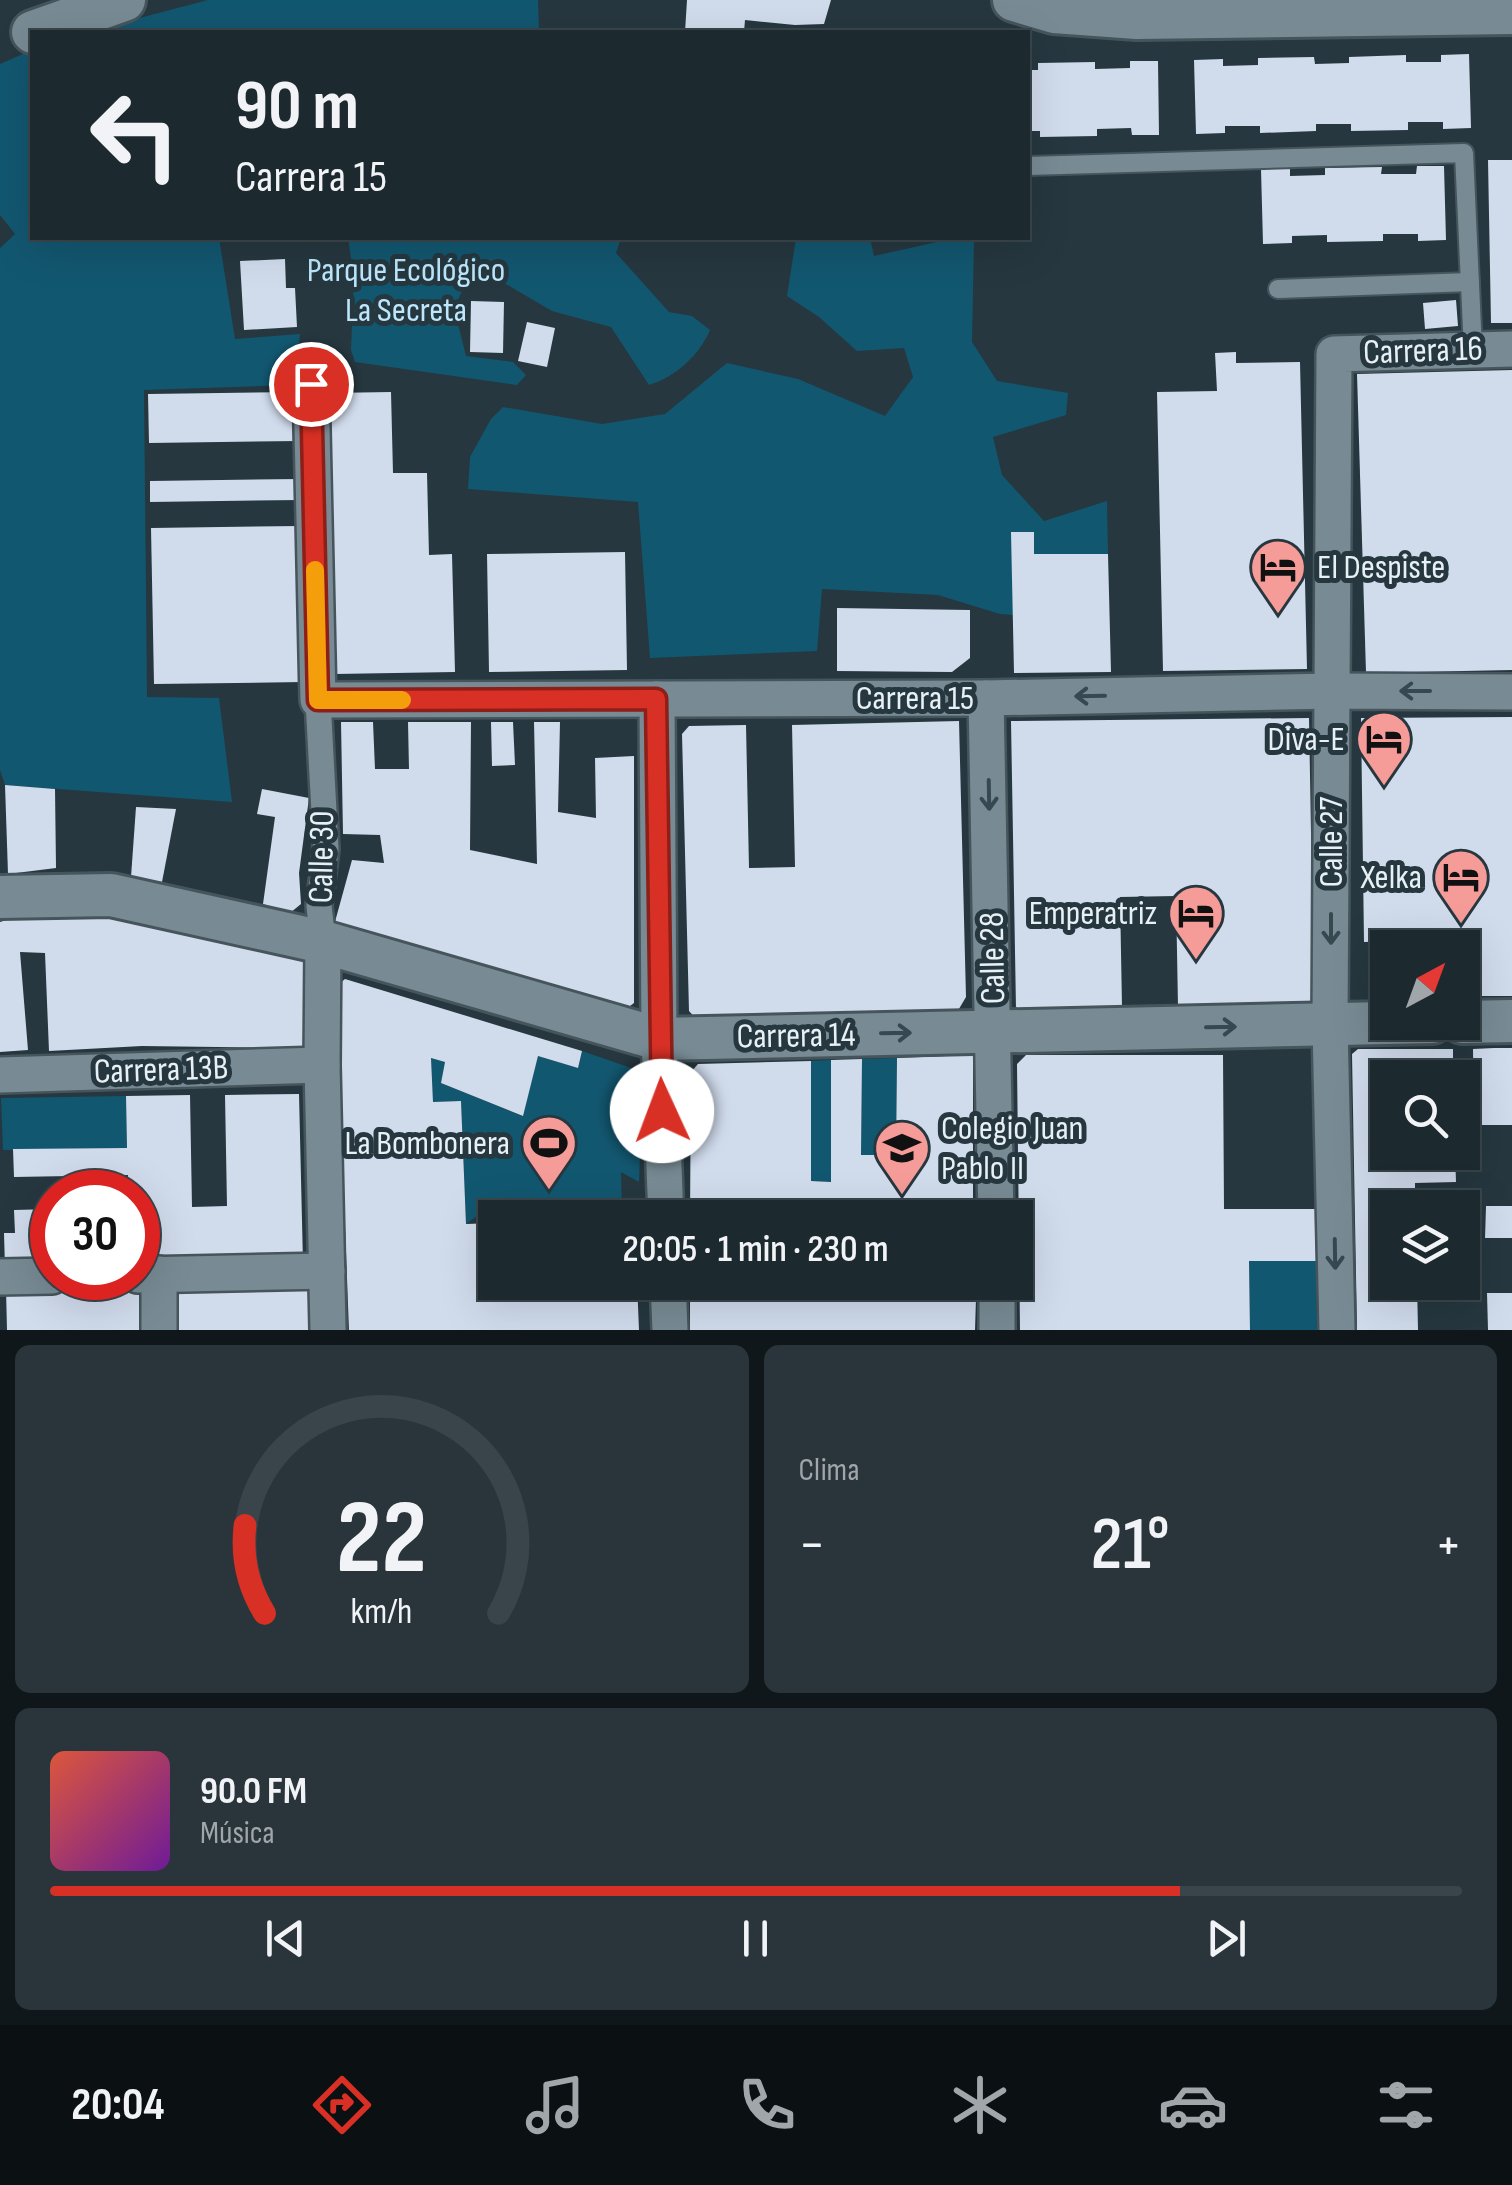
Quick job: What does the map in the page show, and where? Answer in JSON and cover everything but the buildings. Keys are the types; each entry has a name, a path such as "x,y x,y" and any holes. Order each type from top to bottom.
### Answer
{"street":[{"path":"41,30 124,0"},
{"path":"1014,0 1054,12 1138,18 1512,13"},
{"path":"0,46 30,34"},
{"name":"Carrera 16","path":"1334,354 1512,349"},
{"name":"Calle 27","path":"1334,354 1330,1025 1337,1330"},
{"name":"Calle 30","path":"311,384 318,700 326,849 319,906 323,942 328,1330"},
{"name":"Carrera 15","path":"318,700 1512,692"},
{"name":"Calle 28","path":"986,698 996,1200"},
{"path":"656,699 659,1040 665,1200"},
{"name":"Carrera 14","path":"0,897 111,895 323,942 659,1040 1370,1024"},
{"path":"1480,1022 1512,1021"},
{"name":"Carrera 13B","path":"0,1075 322,1065"},
{"path":"160,1274 327,1271"},
{"path":"0,1277 30,1276"},
{"path":"153,1300 159,1330"},
{"path":"669,1300 670,1330"},
{"path":"997,1300 998,1330"}],"lane":[{"path":"1030,166 1464,152 1473,350"},
{"path":"1278,289 1470,282"}],"green space":[{"path":"208,0 538,0 539,30 94,30"},
{"name":"Parque Ecológico La Secreta","path":"30,51 30,240 219,240 235,339 300,334 295,385 144,390 147,697 219,698 232,802 5,785 0,770 0,248 15,234 0,215 0,64"},
{"name":"Parque Ecológico La Secreta","path":"348,240 620,240 616,253 669,312 692,316 710,330 685,364 649,385 611,327 552,311 492,276 466,283 454,308 466,356 513,362 526,375 517,385 355,362 351,350 354,278"},
{"path":"796,240 870,240 874,256 946,240 974,240 972,342 997,381 1068,393 1066,415 993,437 1002,475 1044,521 1107,501 1108,554 1034,554 1034,532 1012,532 1013,615 938,595 822,589 817,651 650,658 638,502 468,489 470,457 491,419 503,407 602,424 665,414 727,363 798,379 885,416 913,377 904,348 857,351 819,317 787,296"},
{"path":"582,1051 643,1072 639,1182 621,1172 622,1200 478,1200 478,1216 466,1224 461,1101 433,1102 431,1058 445,1062 441,1083 522,1116 538,1056 578,1068"},
{"path":"897,1058 896,1155 861,1155 862,1059"},
{"path":"831,1060 831,1182 811,1181 811,1061"},
{"path":"126,1096 127,1148 3,1150 1,1098"},
{"path":"1249,1261 1316,1261 1317,1330 1250,1330"}],"slow traffic":[{"path":"315,570 318,700 402,700"}],"place":[{"name":"El Despiste","path":"1278,616"},
{"name":"Diva-E","path":"1384,788"},
{"name":"Xelka","path":"1461,926"},
{"name":"Emperatriz","path":"1196,962"},
{"name":"La Bombonera","path":"549,1192"},
{"name":"Colegio Juan Pablo II","path":"902,1197"}],"route":[{"path":"311,384 318,700 656,699 662,1111"}]}
